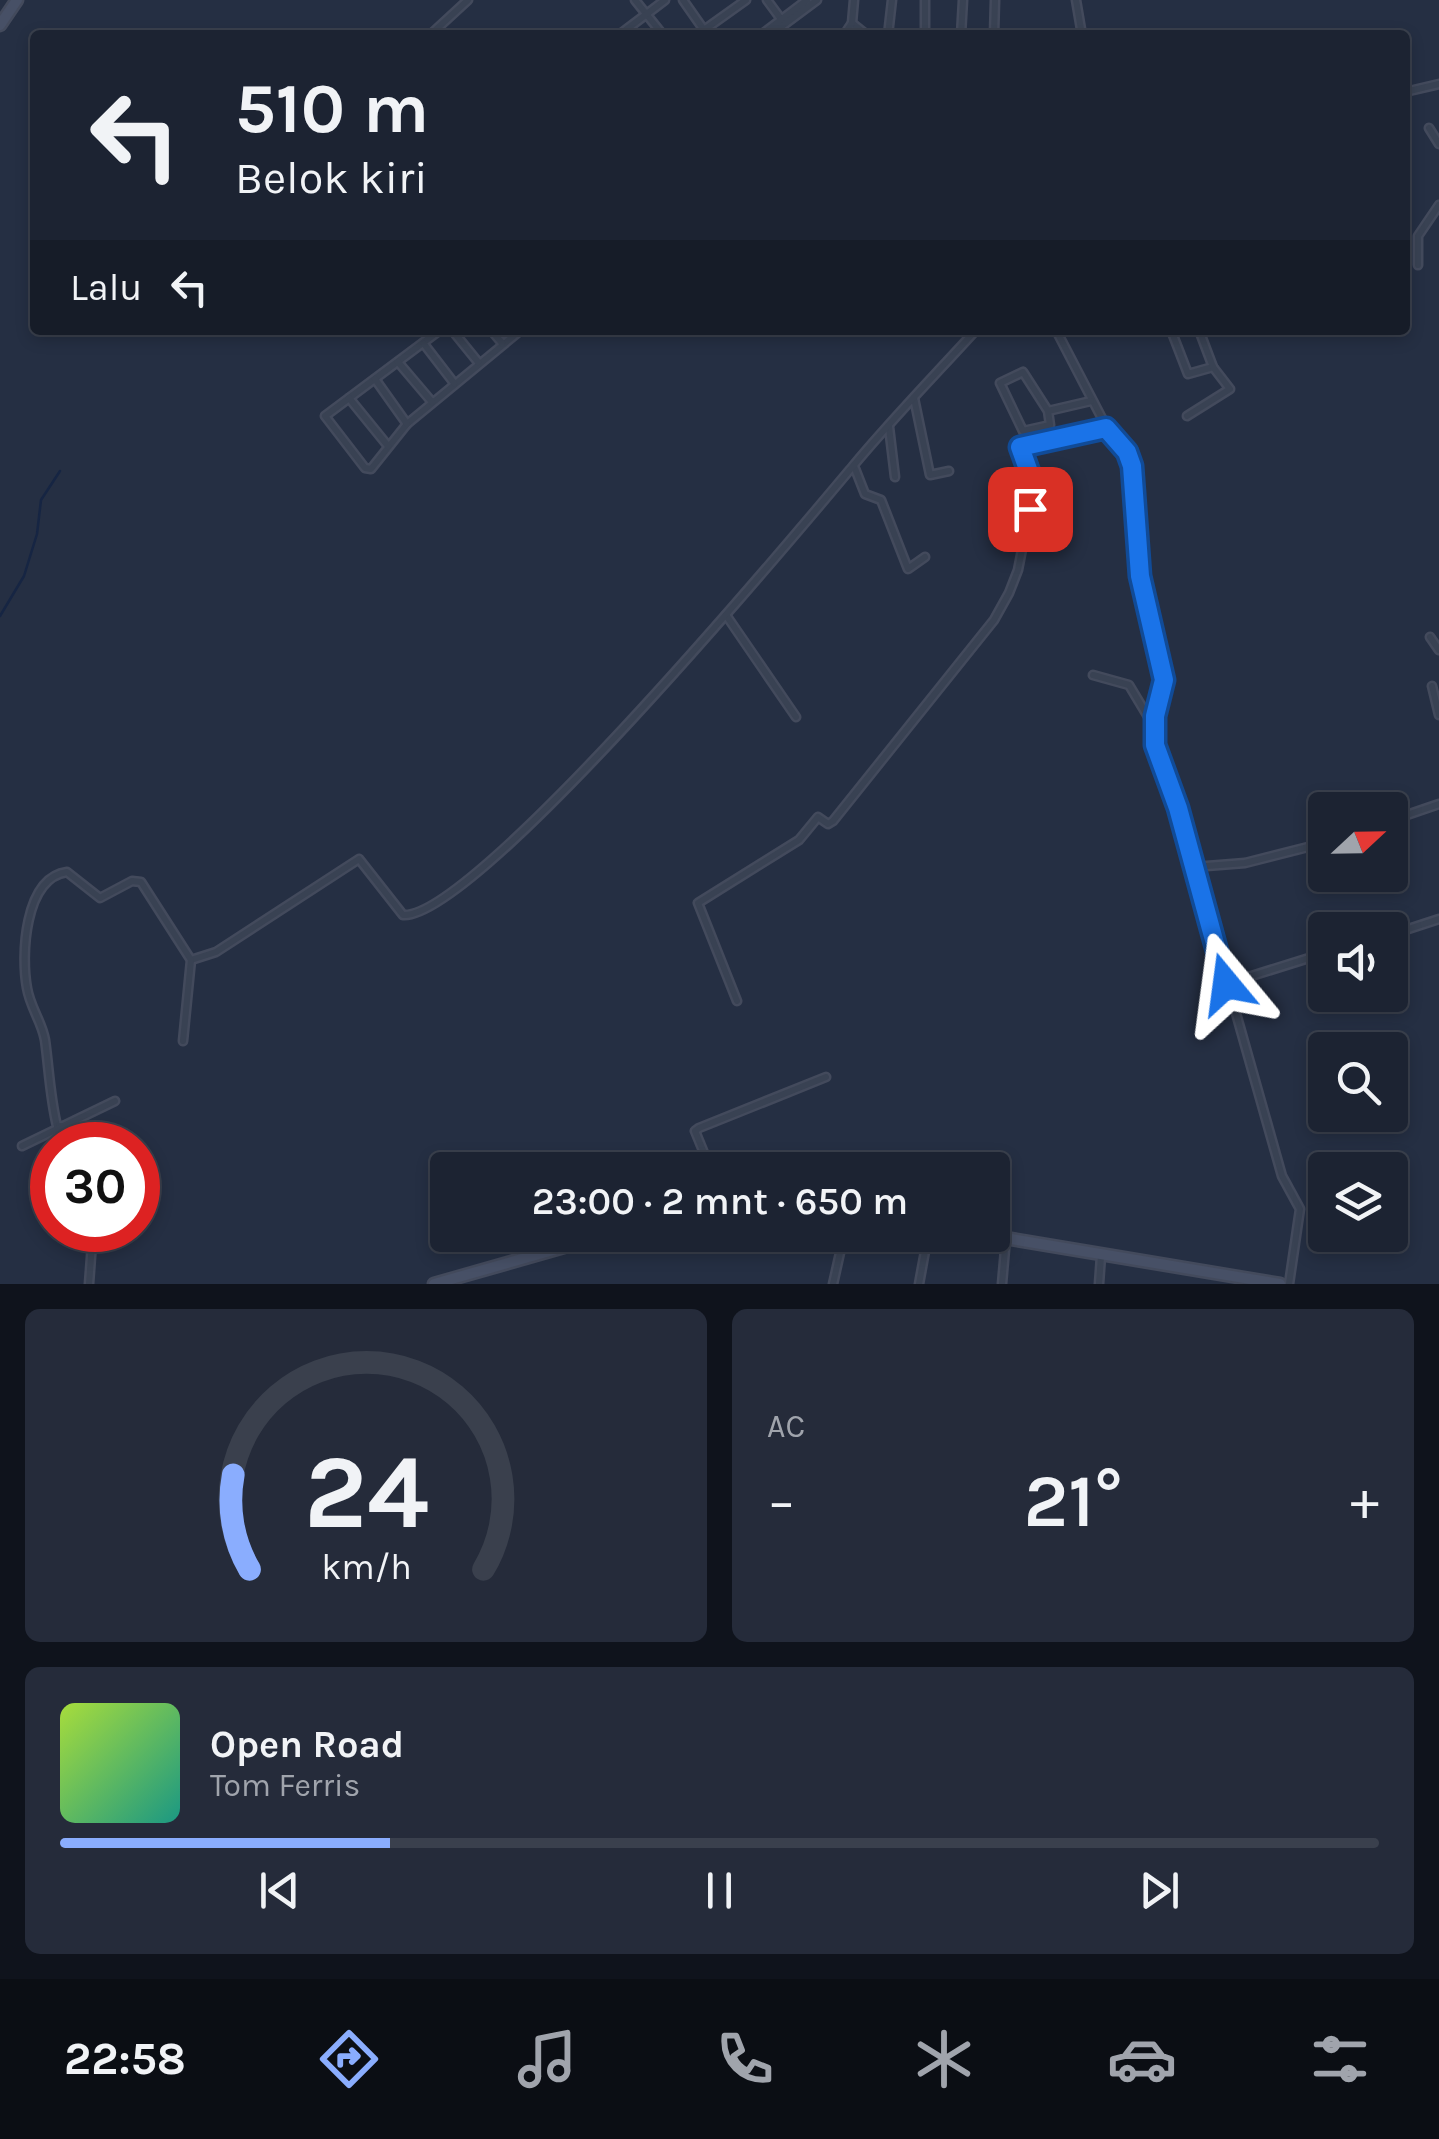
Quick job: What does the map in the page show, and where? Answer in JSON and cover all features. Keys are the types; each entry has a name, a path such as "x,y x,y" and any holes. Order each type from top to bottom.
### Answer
{"main road":[{"path":"0,26 17,0"},
{"path":"1010,1239 1280,1284"},
{"path":"434,1284 546,1252"}],"street":[{"path":"435,30 468,0"},
{"path":"635,0 659,30"},
{"path":"626,30 666,0"},
{"path":"683,0 700,30"},
{"path":"724,0 732,10"},
{"path":"704,30 746,0"},
{"path":"767,0 782,19"},
{"path":"768,30 807,0"},
{"path":"781,30 817,0"},
{"path":"848,29 854,0"},
{"path":"889,30 892,0"},
{"path":"925,30 926,0"},
{"path":"961,30 963,0"},
{"path":"994,30 995,0"},
{"path":"1076,0 1081,30"},
{"path":"1410,91 1439,84"},
{"path":"1429,128 1439,144"},
{"path":"1418,265 1418,236 1438,208"},
{"path":"434,335 325,416 365,468 371,469 407,424 514,335"},
{"path":"456,335 478,362"},
{"path":"495,335 502,343"},
{"path":"192,960 232,942 359,859 403,915 431,905 496,854 571,782 726,615 854,464 971,335"},
{"path":"1059,335 1106,428 1127,452 1132,466 1140,576 1164,680 1154,726 1156,748 1282,1176 1300,1208 1288,1284"},
{"path":"1173,335 1188,374 1213,367"},
{"path":"1187,416 1230,389 1213,367 1202,335"},
{"path":"424,344 454,383"},
{"path":"398,362 432,402"},
{"path":"1023,372 1048,411 1050,426 1023,430 1000,383 1023,372"},
{"path":"375,379 407,424"},
{"path":"349,398 388,446"},
{"path":"914,398 930,475 948,471"},
{"path":"1048,411 1092,401"},
{"path":"889,426 895,477"},
{"path":"736,1001 698,902 799,840 818,817 828,824 833,821 994,620 1018,570 1030,516 1029,472 1020,447 1106,428"},
{"path":"854,464 865,494 882,500 902,562 908,569 925,558"},
{"path":"726,615 796,717"},
{"path":"1430,637 1439,650"},
{"path":"1093,674 1130,686 1154,726"},
{"path":"1432,686 1439,715"},
{"path":"1408,814 1439,804"},
{"path":"1194,867 1245,863 1308,847"},
{"path":"56,1122 44,1035 26,988 24,954 37,898 52,878 67,872 104,898 132,881 141,882 192,960 182,1041"},
{"path":"1408,929 1439,919"},
{"path":"1226,984 1308,958"},
{"path":"703,1152 695,1132 699,1128 826,1077"},
{"path":"66,1122 115,1101"},
{"path":"22,1146 30,1141"},
{"path":"89,1284 92,1252"},
{"path":"833,1284 840,1252"},
{"path":"920,1284 925,1252"},
{"path":"1002,1284 1005,1252"},
{"path":"1098,1284 1101,1256"}],"waterway":[{"path":"0,616 24,576 37,534 41,500 60,471"}],"route":[{"path":"1030,509 1029,472 1020,447 1106,428 1127,452 1132,466 1140,576 1164,680 1156,707 1155,745 1178,808 1226,984"}]}
